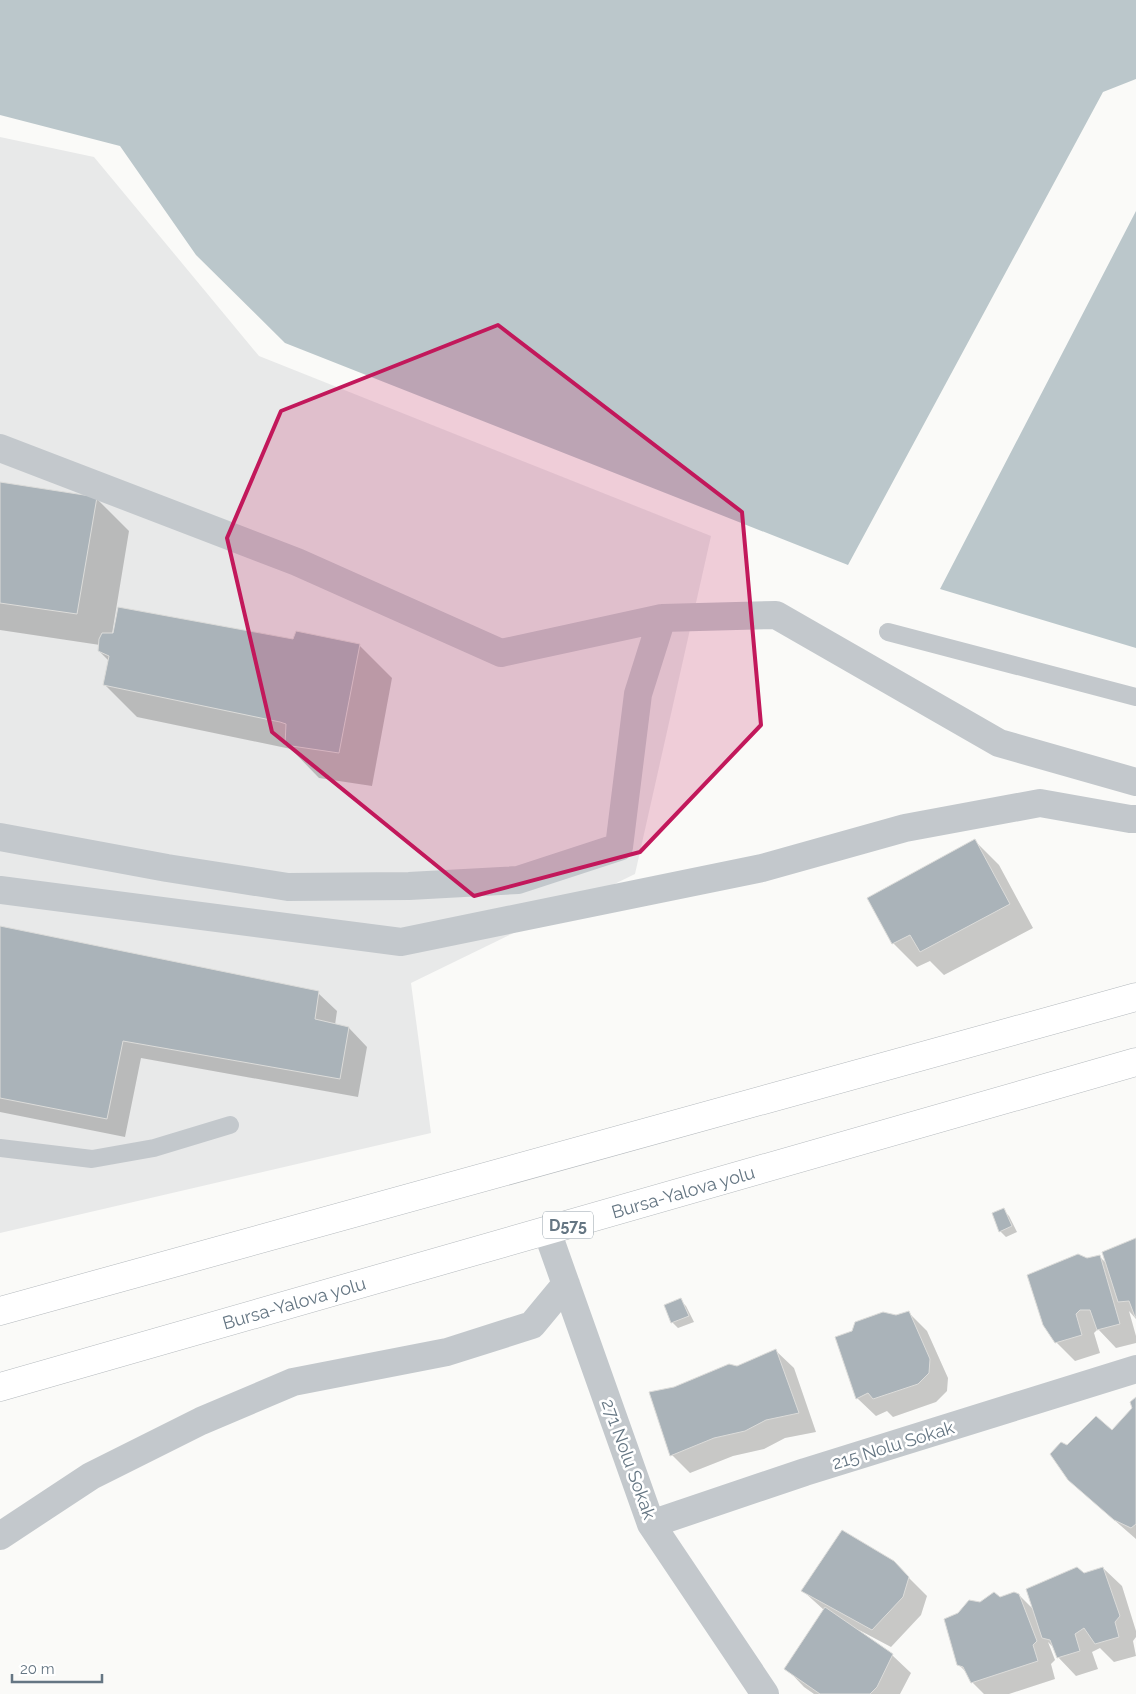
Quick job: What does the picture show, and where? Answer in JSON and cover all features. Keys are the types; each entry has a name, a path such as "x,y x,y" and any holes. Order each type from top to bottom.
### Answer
{"highway":[{"path":"0,1311 1136,997"},
{"name":"Bursa-Yalova yolu","path":"0,1386 1136,1062"}],"street":[{"path":"0,448 297,562 501,653 662,618 776,615 999,743 1136,782"},
{"path":"0,837 167,868 288,887 409,886 518,880 619,847 638,694 662,618"},
{"path":"0,890 401,942 762,868 905,828 1040,803 1136,819"},
{"name":"271 Nolu Sokak","path":"547,1230 651,1524 765,1694"},
{"path":"0,1536 91,1476 201,1421 294,1382 447,1352 532,1326 566,1284"},
{"name":"215 Nolu Sokak","path":"651,1524 805,1472 1136,1369"}],"lane":[{"path":"888,632 1136,697"},
{"path":"0,1148 92,1159 154,1148 230,1125"}],"highlighted area":[{"path":"498,325 742,512 761,725 640,852 474,896 272,732 227,538 281,411"}],"shaded area":[{"path":"0,0 1136,0 1136,79 1103,92 848,565 285,343 196,255 120,146 0,115"},
{"path":"0,137 94,157 259,356 711,536 635,874 411,983 431,1133 0,1233"},
{"path":"1136,211 1136,648 940,589"}],"building":[{"path":"0,482 97,497 77,614 0,603"},
{"path":"118,607 293,639 296,631 360,644 339,753 285,745 286,724 280,722 103,685 109,656 98,651 99,639 102,633 113,633"},
{"path":"975,839 1010,904 920,952 910,935 892,944 867,898"},
{"path":"0,926 319,991 315,1019 349,1027 340,1079 123,1041 107,1119 0,1098"},
{"path":"1004,1208 1012,1226 999,1232 992,1213"},
{"path":"1136,1238 1135,1317 1129,1301 1118,1302 1102,1252"},
{"path":"1078,1254 1087,1258 1100,1255 1120,1324 1097,1330 1090,1310 1080,1310 1076,1314 1082,1335 1055,1343 1043,1325 1027,1275"},
{"path":"681,1298 689,1316 671,1323 664,1305"},
{"path":"909,1311 930,1359 929,1373 918,1384 873,1399 868,1393 856,1399 835,1337 852,1331 855,1322 883,1312 896,1315"},
{"path":"776,1349 799,1413 766,1420 745,1431 714,1438 670,1456 649,1392 674,1387 729,1364 737,1366"},
{"path":"1136,1397 1136,1524 1131,1528 1114,1520 1068,1480 1050,1454 1061,1442 1067,1445 1096,1416 1112,1430 1132,1408 1130,1402"},
{"path":"842,1530 894,1561 909,1577 903,1597 872,1630 801,1591"},
{"path":"1077,1567 1084,1573 1103,1567 1120,1616 1115,1622 1119,1637 1095,1644 1084,1628 1075,1634 1080,1651 1057,1658 1050,1640 1042,1638 1026,1589"},
{"path":"994,1592 1000,1597 1014,1592 1019,1594 1037,1641 1033,1645 1038,1661 971,1683 963,1667 957,1665 944,1619 958,1613 969,1600 980,1602"},
{"path":"825,1607 893,1654 877,1687 870,1694 820,1694 784,1669"}]}
